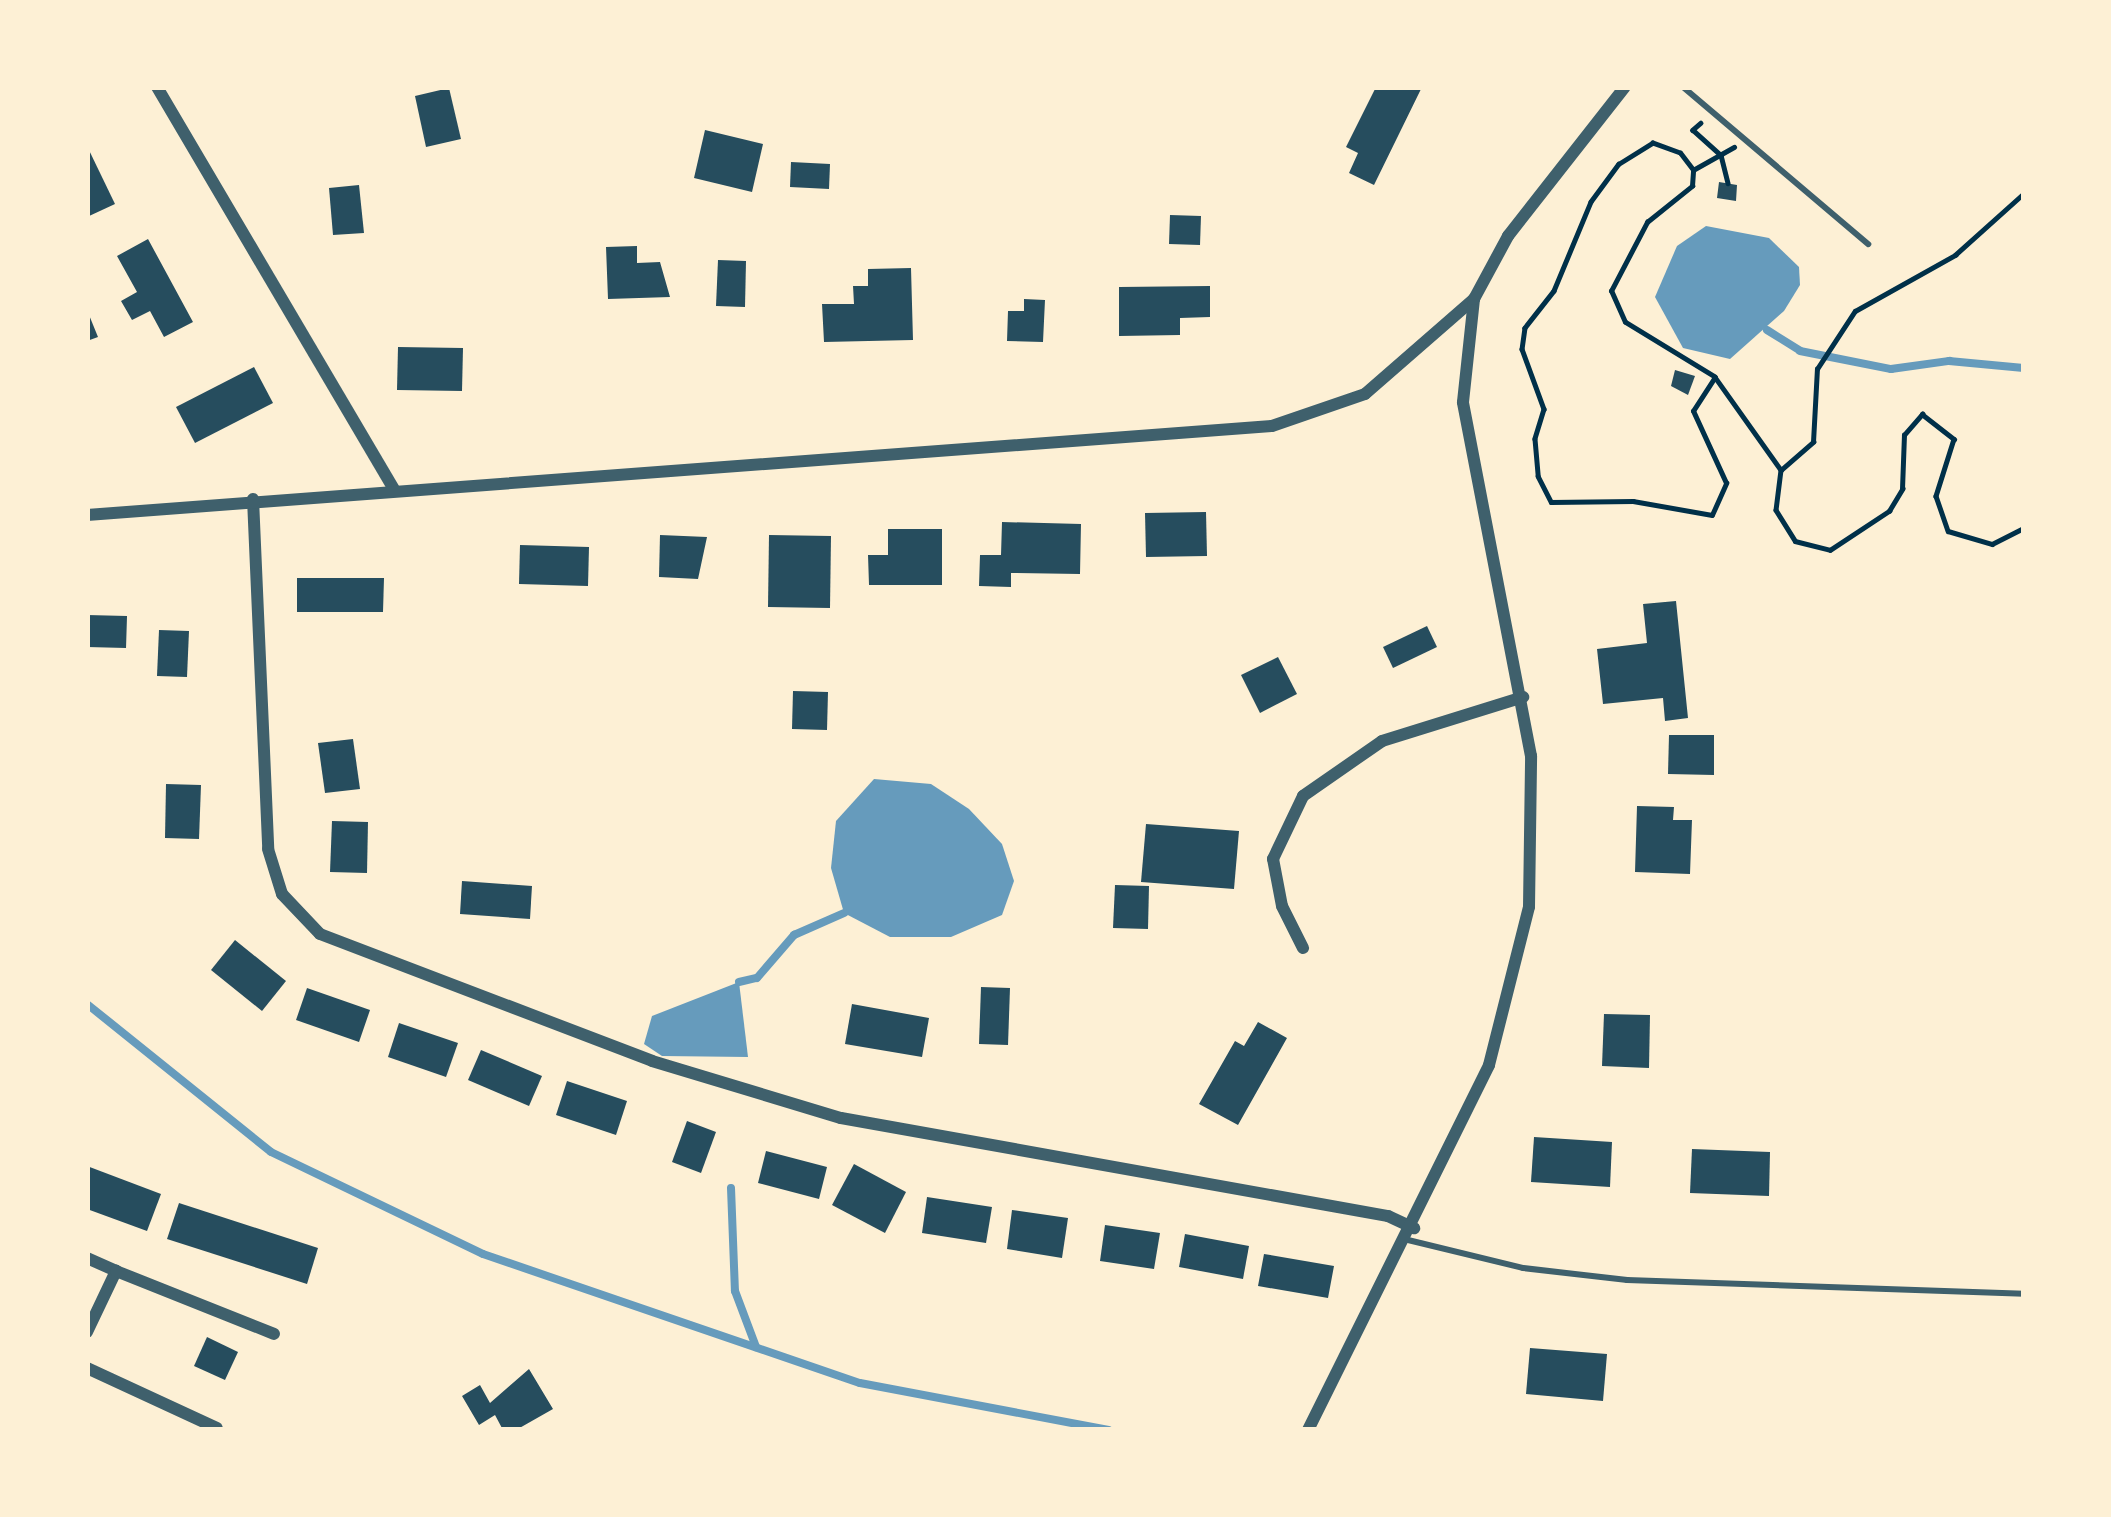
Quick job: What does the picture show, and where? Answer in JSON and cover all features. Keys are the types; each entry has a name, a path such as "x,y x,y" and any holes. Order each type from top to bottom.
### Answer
{"street":[{"path":"158,87 394,489"},
{"path":"87,515 1272,426 1365,394 1474,299 1508,236 1625,87"},
{"path":"1308,1430 1411,1234 1489,1065 1520,958 1535,804 1523,698 1463,402 1474,299"},
{"path":"254,500 268,849 282,894 320,934 652,1061 841,1118 933,1141 1388,1216 1411,1234"},
{"path":"1304,948 1282,906 1273,859 1304,796 1382,741 1523,698"},
{"path":"87,1258 274,1334"},
{"path":"87,1332 116,1271"},
{"path":"87,1368 218,1428"}],"lane":[{"path":"1683,87 1868,244"},
{"path":"1411,1234 1523,1268 1628,1280 2024,1294"}],"path":[{"path":"1712,113 1693,130 1721,155 1728,184"},
{"path":"1693,170 1743,140"},
{"path":"1715,377 1693,411 1726,483 1712,515 1633,501 1551,502 1538,476 1535,439 1544,409 1522,350 1525,328 1554,291 1591,202 1619,164 1654,143 1680,153 1693,170 1692,186 1647,223 1631,248 1612,301 1625,322 1715,377 1781,470"},
{"path":"2024,193 1955,255 1855,311 1817,369 1813,442 1781,470 1776,510 1783,528 1810,548 1830,550 1888,511 1902,488 1904,435 1922,414 1954,439 1936,496 1948,531 1992,544 2024,528"}],"water":[{"path":"1706,226 1769,238 1799,267 1800,285 1784,311 1730,359 1683,348 1655,297 1677,246"},
{"path":"874,779 931,784 969,809 1002,844 1014,881 1002,915 951,937 890,937 844,913 831,868 836,821"},
{"path":"739,982 748,1057 662,1056 644,1044 652,1016"}],"building":[{"path":"1376,87 1422,87 1374,185 1349,173 1358,153 1346,147"},
{"path":"449,88 461,139 426,147 415,96"},
{"path":"705,130 763,144 752,192 694,178"},
{"path":"87,146 115,204 87,217"},
{"path":"791,162 830,164 829,189 790,187"},
{"path":"1719,182 1737,185 1736,201 1717,198"},
{"path":"359,185 364,233 333,235 329,188"},
{"path":"1170,215 1201,216 1200,245 1169,244"},
{"path":"148,239 193,322 164,337 150,311 132,320 121,301 137,292 117,256"},
{"path":"637,246 637,263 660,262 670,297 608,299 606,247"},
{"path":"718,260 746,261 745,307 716,306"},
{"path":"911,268 913,340 824,342 822,304 854,304 853,286 868,286 868,269"},
{"path":"1210,286 1210,317 1180,318 1180,335 1119,336 1119,287"},
{"path":"1024,299 1045,300 1043,342 1007,341 1008,311 1024,311"},
{"path":"87,310 98,337 87,341"},
{"path":"398,347 463,348 462,391 397,390"},
{"path":"254,367 273,403 195,443 176,407"},
{"path":"1675,370 1695,376 1688,395 1671,386"},
{"path":"1206,512 1207,556 1146,557 1145,513"},
{"path":"1002,522 1081,524 1080,574 1011,573 1011,587 979,586 980,555 1001,555"},
{"path":"888,529 942,529 942,585 869,585 868,555 888,555"},
{"path":"660,535 707,537 698,579 659,577"},
{"path":"769,535 831,536 830,608 768,607"},
{"path":"520,545 589,547 588,586 519,584"},
{"path":"297,578 384,578 383,612 297,612"},
{"path":"1676,601 1688,718 1665,721 1663,698 1603,704 1597,649 1647,643 1643,604"},
{"path":"87,615 127,616 126,648 87,647"},
{"path":"1427,626 1437,647 1393,668 1383,647"},
{"path":"159,630 189,631 187,677 157,676"},
{"path":"1278,657 1297,694 1260,713 1241,675"},
{"path":"793,691 828,692 827,730 792,729"},
{"path":"1669,735 1714,735 1714,775 1668,774"},
{"path":"353,739 360,789 325,793 318,743"},
{"path":"166,784 201,785 199,839 165,838"},
{"path":"1637,806 1674,807 1673,820 1692,820 1690,874 1635,872"},
{"path":"332,821 368,822 367,873 330,872"},
{"path":"1146,824 1239,831 1234,889 1141,882"},
{"path":"462,881 532,886 530,919 460,914"},
{"path":"1115,885 1149,886 1148,929 1113,928"},
{"path":"235,940 286,981 262,1011 211,970"},
{"path":"981,987 1010,988 1008,1045 979,1044"},
{"path":"307,988 370,1010 359,1042 296,1020"},
{"path":"852,1004 929,1018 922,1057 845,1044"},
{"path":"1604,1014 1650,1015 1649,1068 1602,1066"},
{"path":"1258,1022 1287,1038 1238,1125 1199,1104 1235,1041 1244,1046"},
{"path":"399,1023 458,1043 446,1077 388,1057"},
{"path":"481,1050 542,1076 529,1106 468,1080"},
{"path":"567,1081 627,1101 616,1135 556,1115"},
{"path":"687,1121 716,1132 701,1173 672,1162"},
{"path":"1534,1137 1612,1142 1610,1187 1531,1182"},
{"path":"1692,1149 1770,1152 1769,1196 1690,1193"},
{"path":"766,1151 827,1167 819,1199 758,1183"},
{"path":"854,1164 906,1192 885,1233 832,1205"},
{"path":"87,1166 161,1194 147,1231 87,1209"},
{"path":"927,1197 992,1207 986,1243 922,1233"},
{"path":"179,1203 318,1248 307,1284 167,1239"},
{"path":"1012,1210 1068,1218 1062,1258 1007,1249"},
{"path":"1105,1225 1160,1233 1154,1269 1100,1261"},
{"path":"1185,1234 1249,1246 1243,1279 1179,1267"},
{"path":"1264,1254 1334,1266 1328,1298 1258,1286"},
{"path":"207,1337 238,1352 225,1380 194,1366"},
{"path":"1530,1348 1607,1354 1603,1401 1526,1394"},
{"path":"529,1369 553,1409 516,1430 503,1430 495,1415 479,1425 462,1396 480,1385 490,1403"}],"waterway":[{"path":"1767,330 1800,351 1891,369 1949,361 2024,368"},
{"path":"739,982 757,978 794,935 844,913"},
{"path":"87,1004 271,1152 483,1254 860,1383 1109,1430"},
{"path":"731,1188 735,1291 756,1347"}]}
